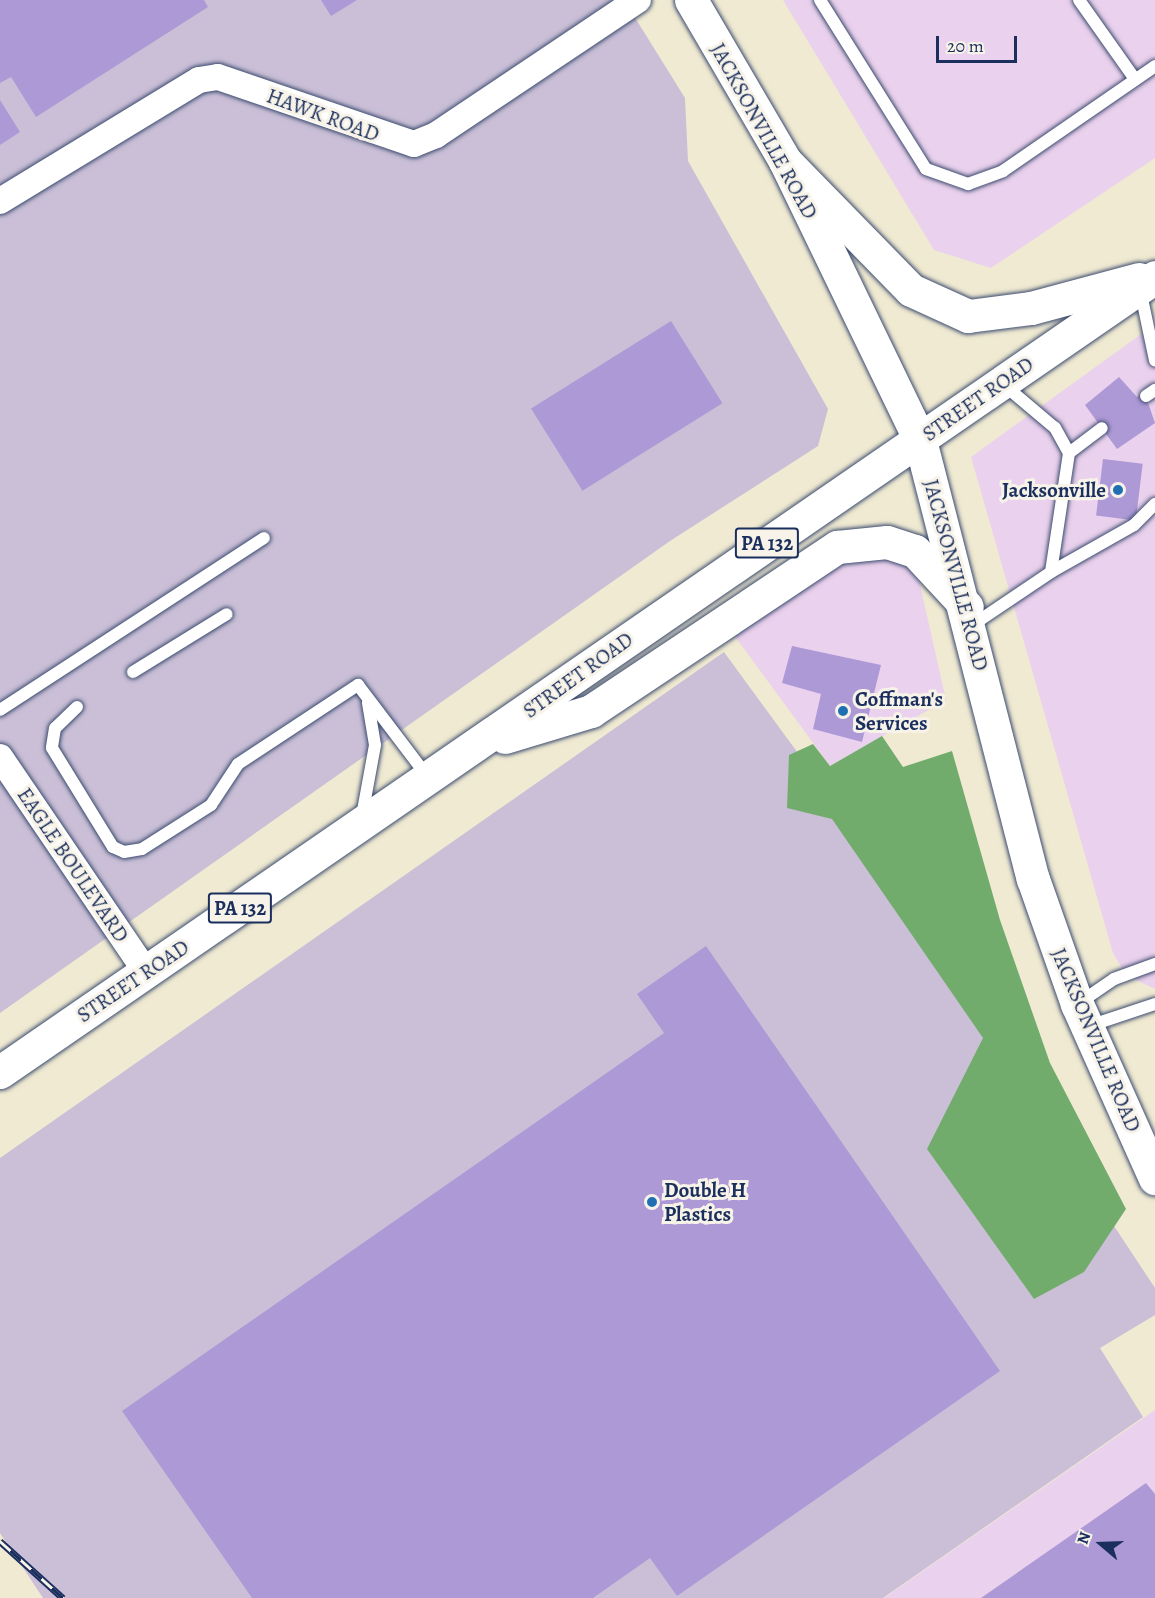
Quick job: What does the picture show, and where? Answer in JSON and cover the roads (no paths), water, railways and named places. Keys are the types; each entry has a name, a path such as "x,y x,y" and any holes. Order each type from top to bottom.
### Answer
{"main road":[{"name":"JACKSONVILLE ROAD","path":"691,0 785,161 920,440 969,616 1018,825 1083,1015 1155,1178"},
{"path":"785,161 911,290 968,316 1031,308 1150,280"},
{"name":"STREET ROAD","path":"0,1072 480,745 1150,280"},
{"path":"480,745 591,711 837,547 887,542 915,551 969,616"}],"street":[{"name":"HAWK ROAD","path":"0,201 199,80 218,77 414,144 436,135 638,0"},
{"name":"EAGLE BOULEVARD","path":"0,758 146,972"}],"lane":[{"path":"820,0 927,169 968,184 1003,171 1155,66"},
{"path":"1079,0 1135,79"},
{"path":"1150,280 1155,360"},
{"path":"1002,383 1055,428 1069,453 1052,572"},
{"path":"1069,453 1102,428"},
{"path":"969,616 1134,525 1155,504"},
{"path":"0,710 264,538"},
{"path":"133,672 227,614"},
{"path":"77,707 55,728 52,748 113,847 124,852 142,849 211,805 238,764 358,685 430,779"},
{"path":"360,826 375,745 367,699"},
{"path":"1083,1015 1114,979 1155,964"},
{"path":"1083,1015 1155,1004"}],"railway":[{"path":"0,1541 63,1598"}],"place":[{"name":"Jacksonville","path":"1118,490"},
{"name":"Coffman's Services","path":"843,711"},
{"name":"Double H Plastics","path":"652,1202"}]}
